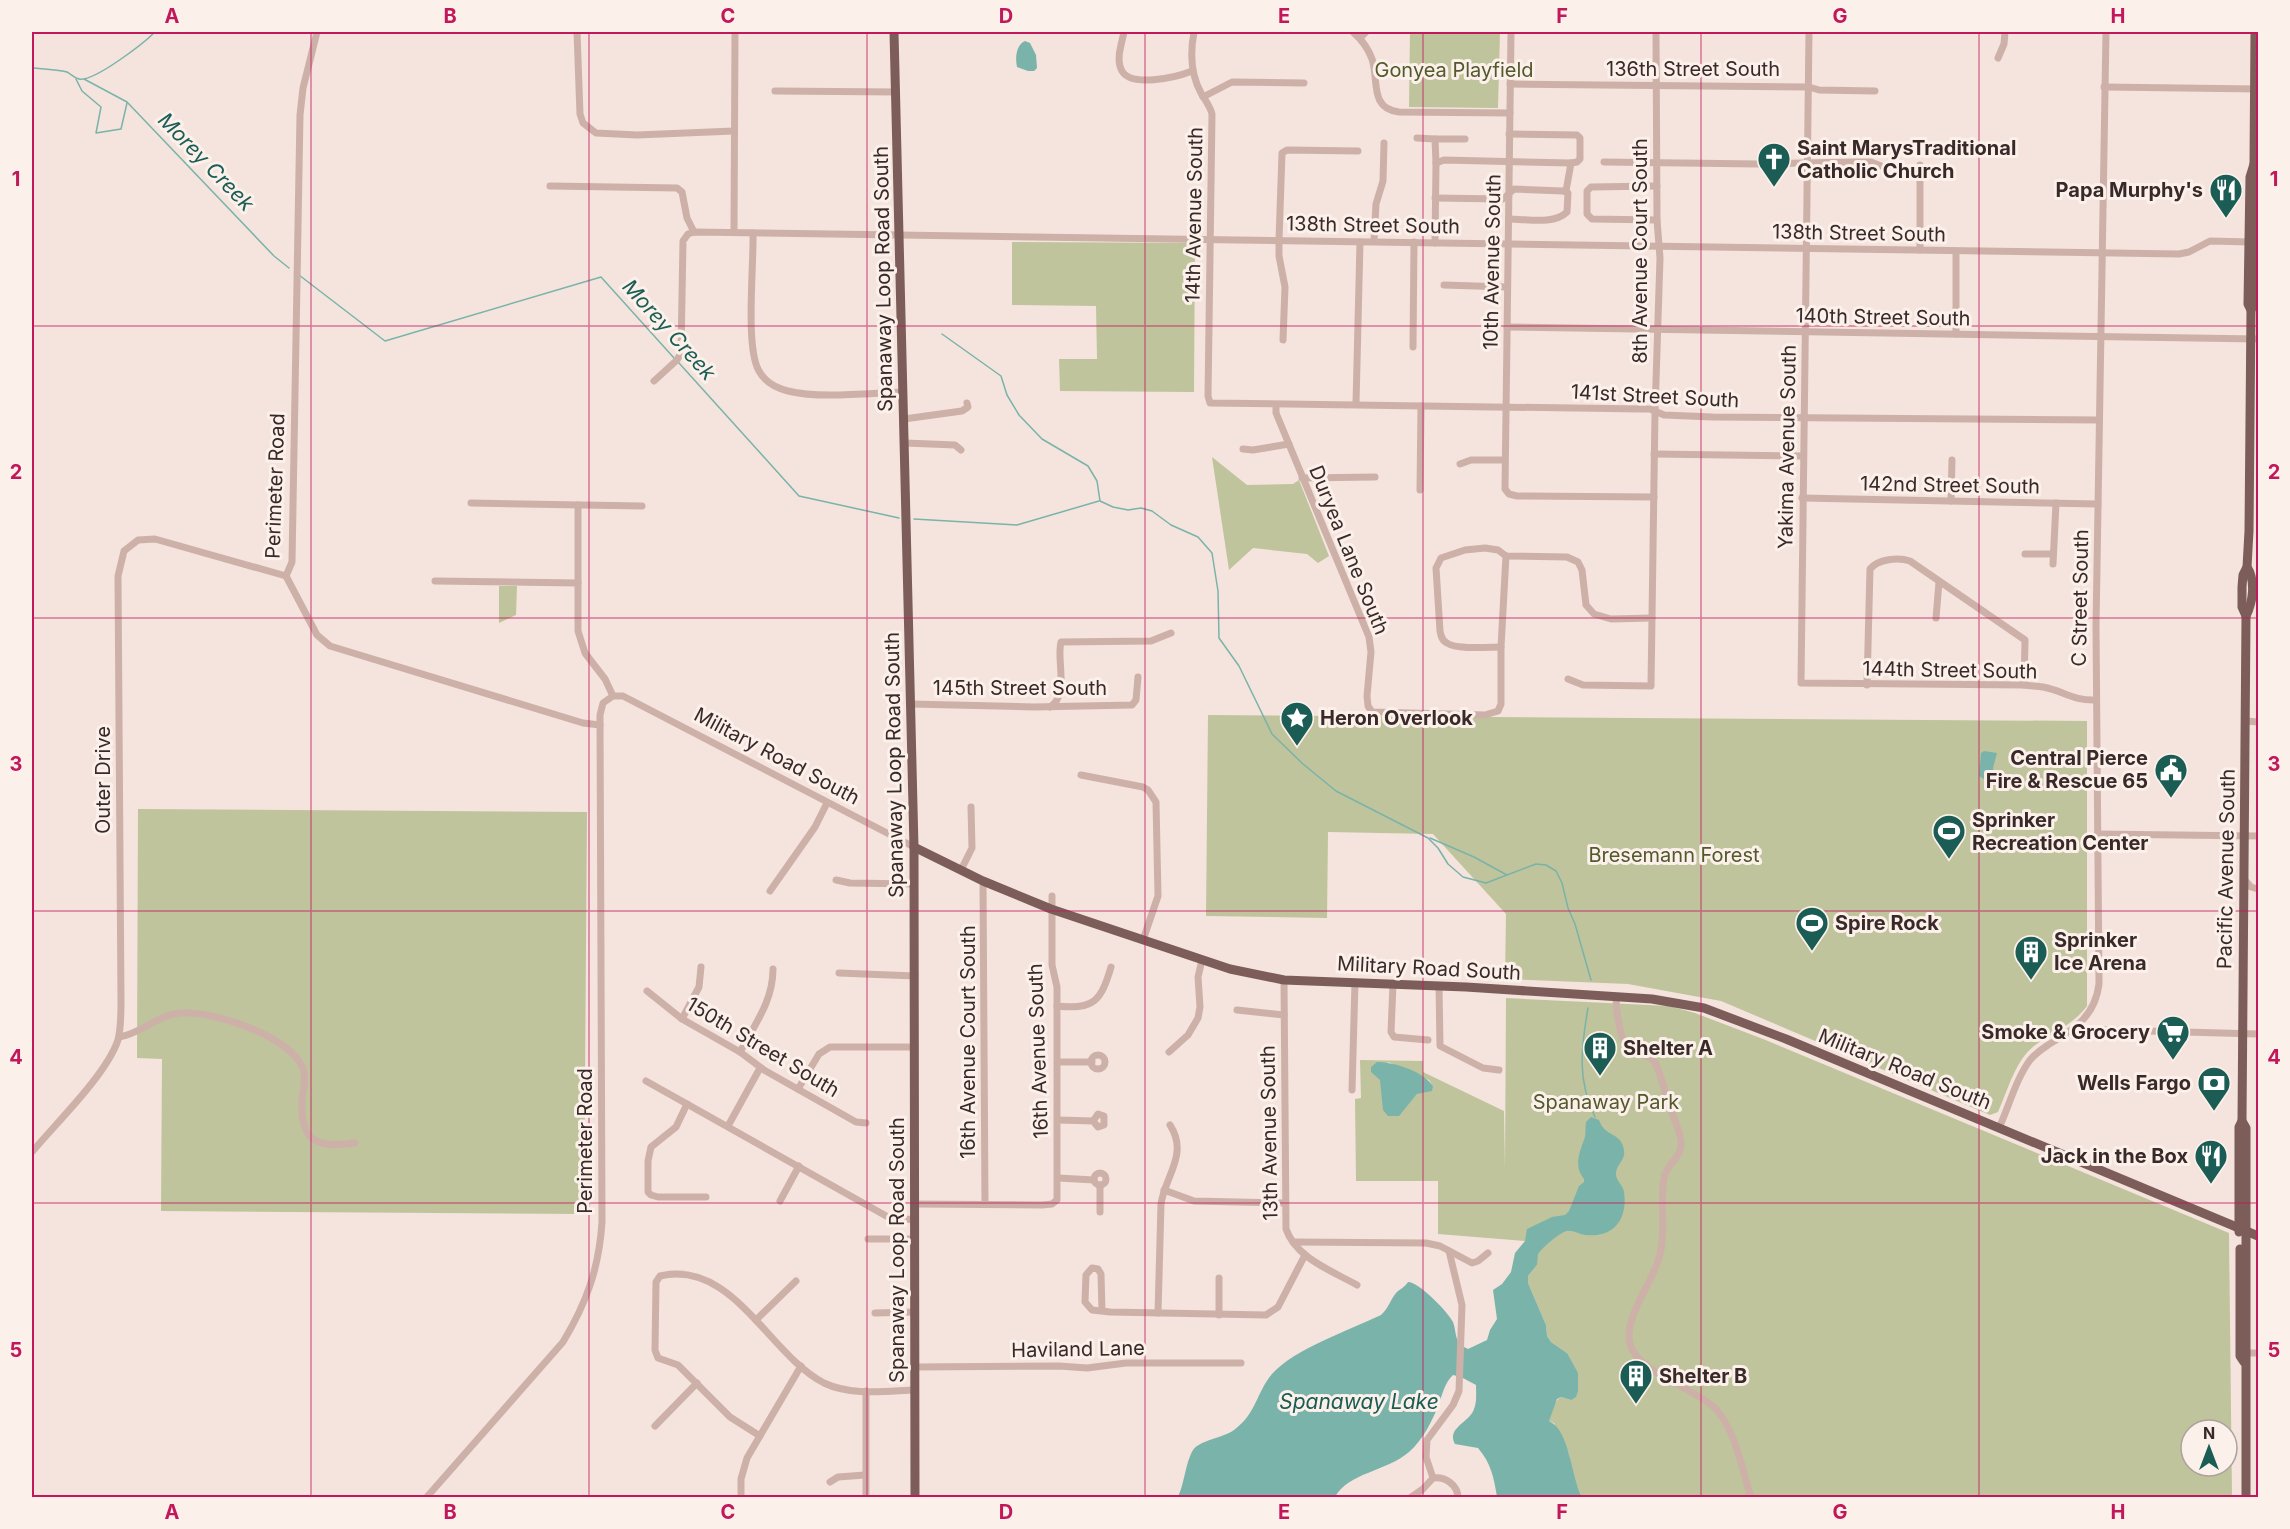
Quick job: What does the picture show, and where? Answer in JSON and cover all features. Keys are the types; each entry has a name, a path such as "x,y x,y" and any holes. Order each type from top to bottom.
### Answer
{"main road":[{"name":"Spanaway Loop Road South","path":"894,32 914,847 915,1497"},
{"name":"Pacific Avenue South","path":"2246,1497 2246,1358 2242,1229 2246,1128 2242,1121 2242,1033 2246,616 2242,607 2243,575 2247,567 2254,486 2255,339 2251,310 2254,304 2254,242 2250,177 2254,164 2257,89 2255,32"},
{"name":"Pacific Avenue South","path":"2246,616 2251,607 2255,586 2247,567"},
{"name":"Military Road South","path":"914,847 984,881 1051,909 1248,974 1284,980 1440,986 1616,997 1674,1002 1716,1012 2259,1236"}],"street":[{"name":"Perimeter Road","path":"317,32 303,88 300,115 292,552 286,576 317,635 330,646 583,723 600,725"},
{"path":"577,32 579,108 583,123 596,133 617,135 734,131"},
{"path":"734,232 735,32"},
{"path":"1124,32 1119,58 1123,73 1134,79 1155,80 1167,79 1192,71"},
{"name":"14th Avenue South","path":"1194,32 1191,53 1192,71 1212,114 1208,396 1210,403"},
{"path":"1366,32 1356,35 1372,57 1377,97 1384,106 1400,112 1510,113"},
{"name":"10th Avenue South","path":"1511,32 1507,408 1504,484 1507,492 1523,496 1654,497"},
{"name":"8th Avenue Court South","path":"1568,679 1583,685 1651,686 1654,454 1660,258 1656,32"},
{"name":"Yakima Avenue South","path":"1801,683 1809,32"},
{"path":"1998,58 2004,44 2005,32"},
{"name":"C Street South","path":"2000,1128 2030,1060 2039,1051 2074,1029 2085,1019 2093,1006 2099,984 2096,700 2106,32"},
{"path":"1203,96 1232,82 1304,83"},
{"name":"136th Street South","path":"1510,84 1809,87 1819,90 1875,91"},
{"path":"2104,87 2257,89"},
{"path":"775,91 896,92"},
{"path":"1509,134 1577,135 1580,138 1580,155 1574,162 1566,191 1568,210 1560,218 1552,220 1509,219"},
{"path":"1417,138 1465,139"},
{"path":"1435,139 1435,243"},
{"path":"1374,242 1376,204 1383,181 1384,143"},
{"path":"1283,340 1285,287 1279,256 1279,240 1283,151 1358,151"},
{"path":"1436,163 1444,160 1574,162"},
{"path":"1604,162 1871,162 1881,166"},
{"path":"1920,165 1920,250"},
{"path":"550,186 677,189 682,192 687,218 694,232 686,235 682,245 681,353 677,360 654,381"},
{"path":"1657,186 1591,187 1587,191 1587,214 1592,219 1658,220"},
{"path":"1435,198 1503,199 1514,189 1566,191"},
{"name":"138th Street South","path":"694,232 2182,254 2208,241 2254,242"},
{"path":"753,233 752,347 757,366 768,381 780,388 803,394 903,392"},
{"path":"1356,404 1360,242"},
{"path":"1413,347 1414,242"},
{"path":"1956,251 1956,334"},
{"path":"1444,285 1507,287"},
{"name":"140th Street South","path":"1507,327 2255,339"},
{"path":"904,419 962,411 968,407 968,403"},
{"name":"141st Street South","path":"1210,403 1642,409 1674,416 2099,420"},
{"name":"Duryea Lane South","path":"1276,405 1276,413 1370,640 1367,696 1370,710 1375,713 1485,715 1498,711 1502,704 1501,647"},
{"path":"1420,490 1421,406"},
{"path":"905,443 955,445 961,450"},
{"path":"1243,449 1253,450 1289,444"},
{"path":"1654,454 1803,456"},
{"path":"1460,464 1471,460 1504,460"},
{"path":"1951,501 1952,460"},
{"path":"1302,477 1375,477"},
{"name":"142nd Street South","path":"1802,498 2098,504"},
{"path":"471,503 642,506"},
{"path":"2053,564 2056,503"},
{"path":"578,505 578,631 580,642 585,653 605,679 613,696"},
{"name":"Outer Drive","path":"32,1152 102,1069 118,1037 121,993 118,576 124,551 132,543 144,539 155,539 286,576"},
{"path":"1506,556 1501,647 1455,646 1444,640 1440,631 1436,568 1438,561 1471,549 1490,548 1506,556 1571,558 1578,562 1582,570 1585,600 1590,612 1604,618 1652,618"},
{"path":"2025,554 2052,554"},
{"path":"1867,685 1869,573 1874,564 1902,559 1910,561 2022,637 2026,645 2024,685"},
{"path":"435,581 578,583"},
{"path":"1936,618 1939,582"},
{"path":"1050,707 1057,701 1060,691 1061,642 1151,641 1171,633"},
{"name":"145th Street South","path":"911,704 1050,707 1128,705 1134,704 1136,700 1138,677"},
{"name":"144th Street South","path":"1801,683 2024,685 2044,687 2082,700 2096,700"},
{"name":"Military Road South","path":"613,696 621,695 630,699 914,847"},
{"name":"Perimeter Road","path":"426,1497 564,1342 581,1313 593,1281 602,1222 600,725 603,704 613,696"},
{"path":"2246,721 2259,722"},
{"path":"1081,775 1143,788 1148,790 1156,802 1158,896 1143,940"},
{"path":"770,891 815,827 827,803"},
{"path":"962,870 972,848 971,807"},
{"path":"2097,834 2259,836"},
{"path":"2244,878 2247,884 2259,890"},
{"path":"836,880 850,883 914,884"},
{"name":"16th Avenue Court South","path":"984,881 985,1204"},
{"path":"2243,900 2250,893 2259,890"},
{"name":"16th Avenue South","path":"985,1204 1042,1205 1054,1203 1058,1198 1057,981 1052,965 1052,896"},
{"path":"1169,1052 1176,1043 1188,1035 1198,1018 1200,1007 1198,977 1202,960"},
{"path":"1057,1006 1085,1006 1093,1003 1101,995 1111,966"},
{"path":"682,1019 699,987 701,967"},
{"path":"740,1052 769,1000 773,969"},
{"path":"839,973 915,976"},
{"name":"13th Avenue South","path":"1284,980 1286,1229 1293,1242 1305,1255 1357,1285"},
{"path":"1352,1090 1355,983"},
{"path":"1393,984 1391,1032 1394,1037 1428,1040"},
{"path":"1440,986 1439,1042 1441,1048 1483,1068 1498,1070"},
{"name":"150th Street South","path":"647,991 682,1019 740,1052 760,1068 856,1122 866,1123"},
{"path":"1616,997 1624,1041 1629,1049 1646,1056 1656,1064 1681,1146 1679,1154 1665,1173 1663,1245 1647,1289 1631,1320 1630,1343 1633,1352 1643,1362 1710,1404 1722,1417 1729,1431 1751,1497"},
{"path":"1237,1010 1284,1015"},
{"path":"118,1037 133,1033 167,1015 182,1013 195,1013 221,1019 269,1036 298,1060 304,1070 303,1116 310,1136 317,1142 332,1146 356,1143"},
{"path":"2074,1029 2259,1034"},
{"path":"798,1089 819,1054 830,1047 915,1047"},
{"path":"1058,1062 1092,1062"},
{"path":"728,1126 760,1068"},
{"path":"646,1081 888,1217 915,1220"},
{"path":"687,1104 676,1127 657,1140 649,1151 648,1190 651,1195 706,1197"},
{"path":"1058,1120 1093,1120"},
{"path":"1158,1313 1161,1204 1164,1190 1178,1157 1177,1137 1170,1125"},
{"path":"780,1201 799,1166"},
{"path":"1058,1178 1097,1183 1100,1212"},
{"path":"1164,1190 1194,1201 1284,1203"},
{"path":"915,1204 985,1204"},
{"path":"868,1239 915,1239"},
{"path":"1293,1242 1426,1243 1440,1246 1472,1263 1488,1252"},
{"path":"1433,1478 1426,1457 1427,1440 1457,1399 1460,1380 1462,1305 1449,1251"},
{"path":"1102,1311 1101,1274 1095,1268 1089,1269 1086,1275 1085,1302 1089,1309 1102,1311 1261,1316 1278,1307 1305,1255"},
{"path":"760,1436 730,1417 678,1365 657,1357 655,1350 656,1282 660,1276 683,1275 709,1282 728,1293 801,1366 832,1386 840,1389 866,1391 915,1390"},
{"path":"1219,1278 1219,1315"},
{"path":"756,1320 796,1281"},
{"path":"875,1313 915,1312"},
{"path":"2246,1358 2259,1353"},
{"name":"Haviland Lane","path":"915,1367 1059,1366 1087,1368 1126,1363 1241,1363"},
{"path":"741,1497 742,1470 801,1366"},
{"path":"655,1426 697,1383"},
{"path":"866,1391 866,1497"},
{"path":"830,1482 838,1477 866,1475"},
{"path":"1410,1497 1423,1489 1433,1478 1442,1478 1454,1486 1458,1491 1458,1497"}],"green space":[{"name":"Gonyea Playfield","path":"1410,32 1500,32 1498,108 1409,107"},
{"path":"1012,242 1195,243 1194,392 1060,391 1059,359 1097,359 1096,306 1012,305"},
{"path":"1212,457 1247,485 1293,484 1299,480 1329,556 1318,563 1307,554 1253,548 1229,570"},
{"path":"499,586 517,586 516,615 499,623"},
{"name":"Bresemann Forest","path":"1208,715 2087,721 2087,1006 2074,1019 2027,1052 2017,1068 1998,1112 1990,1115 1721,1001 1628,984 1505,979 1506,914 1433,834 1328,832 1327,918 1206,916"},
{"path":"138,809 587,812 584,1214 161,1211 162,1059 137,1058"},
{"name":"Spanaway Park","path":"1506,998 1669,1006 1695,1013 1763,1039 2229,1233 2231,1418 2179,1418 2179,1478 2232,1478 2232,1497 1582,1497 1573,1478 1569,1454 1554,1423 1549,1421 1553,1408 1561,1397 1571,1400 1567,1353 1551,1342 1547,1336 1546,1325 1528,1283 1528,1276 1537,1265 1537,1254 1525,1241 1438,1234 1438,1181 1356,1181 1355,1099 1361,1098 1360,1060 1423,1061 1423,1072 1504,1111 1505,1170","holes":["1388,1062 1429,1080 1433,1086 1417,1094 1399,1115 1382,1085"]}],"water":[{"path":"1025,41 1030,43 1036,55 1037,68 1034,71 1017,67 1017,52"},
{"path":"1984,751 1997,753 1993,768 1995,781 1992,784 1979,776 1981,753"},
{"path":"1377,1062 1400,1066 1415,1072 1433,1086 1432,1091 1417,1094 1399,1116 1388,1116 1383,1110 1380,1080 1371,1072 1371,1067"},
{"name":"Spanaway Lake","path":"1591,1117 1599,1120 1605,1130 1620,1140 1624,1150 1616,1175 1624,1192 1624,1211 1621,1219 1611,1230 1595,1235 1569,1231 1560,1234 1538,1254 1537,1265 1528,1276 1528,1283 1546,1325 1547,1336 1551,1342 1567,1353 1578,1373 1576,1397 1571,1400 1561,1397 1557,1399 1549,1421 1556,1426 1566,1444 1582,1497 1497,1497 1491,1471 1478,1448 1455,1444 1453,1438 1456,1429 1472,1414 1474,1409 1476,1385 1453,1375 1446,1385 1423,1436 1414,1447 1390,1464 1358,1477 1341,1489 1335,1497 1177,1498 1193,1450 1201,1444 1229,1433 1242,1423 1272,1374 1308,1348 1381,1315 1396,1293 1408,1282 1419,1287 1445,1311 1453,1322 1460,1345 1468,1349 1487,1340 1497,1319 1493,1290 1502,1284 1511,1272 1515,1253 1525,1241 1527,1229 1552,1217 1565,1215 1569,1211 1579,1186 1584,1182 1578,1158 1585,1137 1586,1122"}],"waterway":[{"path":"33,68 63,71 79,79 86,78 118,61 155,32"},
{"name":"Morey Creek","path":"76,79 82,91 101,107 96,133 121,129 127,103"},
{"name":"Morey Creek","path":"84,79 127,102 274,256 289,268"},
{"name":"Morey Creek","path":"299,275 385,341 601,277 674,358"},
{"path":"942,334 1001,376 1007,395 1019,415 1042,439 1088,466 1097,481 1100,501 1128,510 1141,508 1152,511 1171,525 1198,537 1212,553 1218,591 1219,638 1239,666 1272,734 1303,764 1336,791 1428,838 1438,848 1448,864 1463,877 1486,883 1536,864 1546,865 1556,871 1562,883 1591,980"},
{"name":"Morey Creek","path":"679,363 799,496 899,518"},
{"name":"Morey Creek","path":"914,519 1017,525 1099,501"},
{"path":"1430,838 1474,857 1507,875"},
{"path":"1588,1008 1582,1064 1585,1090 1595,1117"}],"place":[{"name":"Saint MarysTraditional Catholic Church","path":"1774,188"},
{"name":"Papa Murphy's","path":"2226,219"},
{"name":"Heron Overlook","path":"1297,747"},
{"name":"Central Pierce Fire & Rescue 65","path":"2171,799"},
{"name":"Sprinker Recreation Center","path":"1949,860"},
{"name":"Spire Rock","path":"1812,952"},
{"name":"Sprinker Ice Arena","path":"2031,981"},
{"name":"Smoke & Grocery","path":"2173,1061"},
{"name":"Shelter A","path":"1600,1077"},
{"name":"Wells Fargo","path":"2214,1112"},
{"name":"Jack in the Box","path":"2211,1185"},
{"name":"Shelter B","path":"1636,1405"}]}
